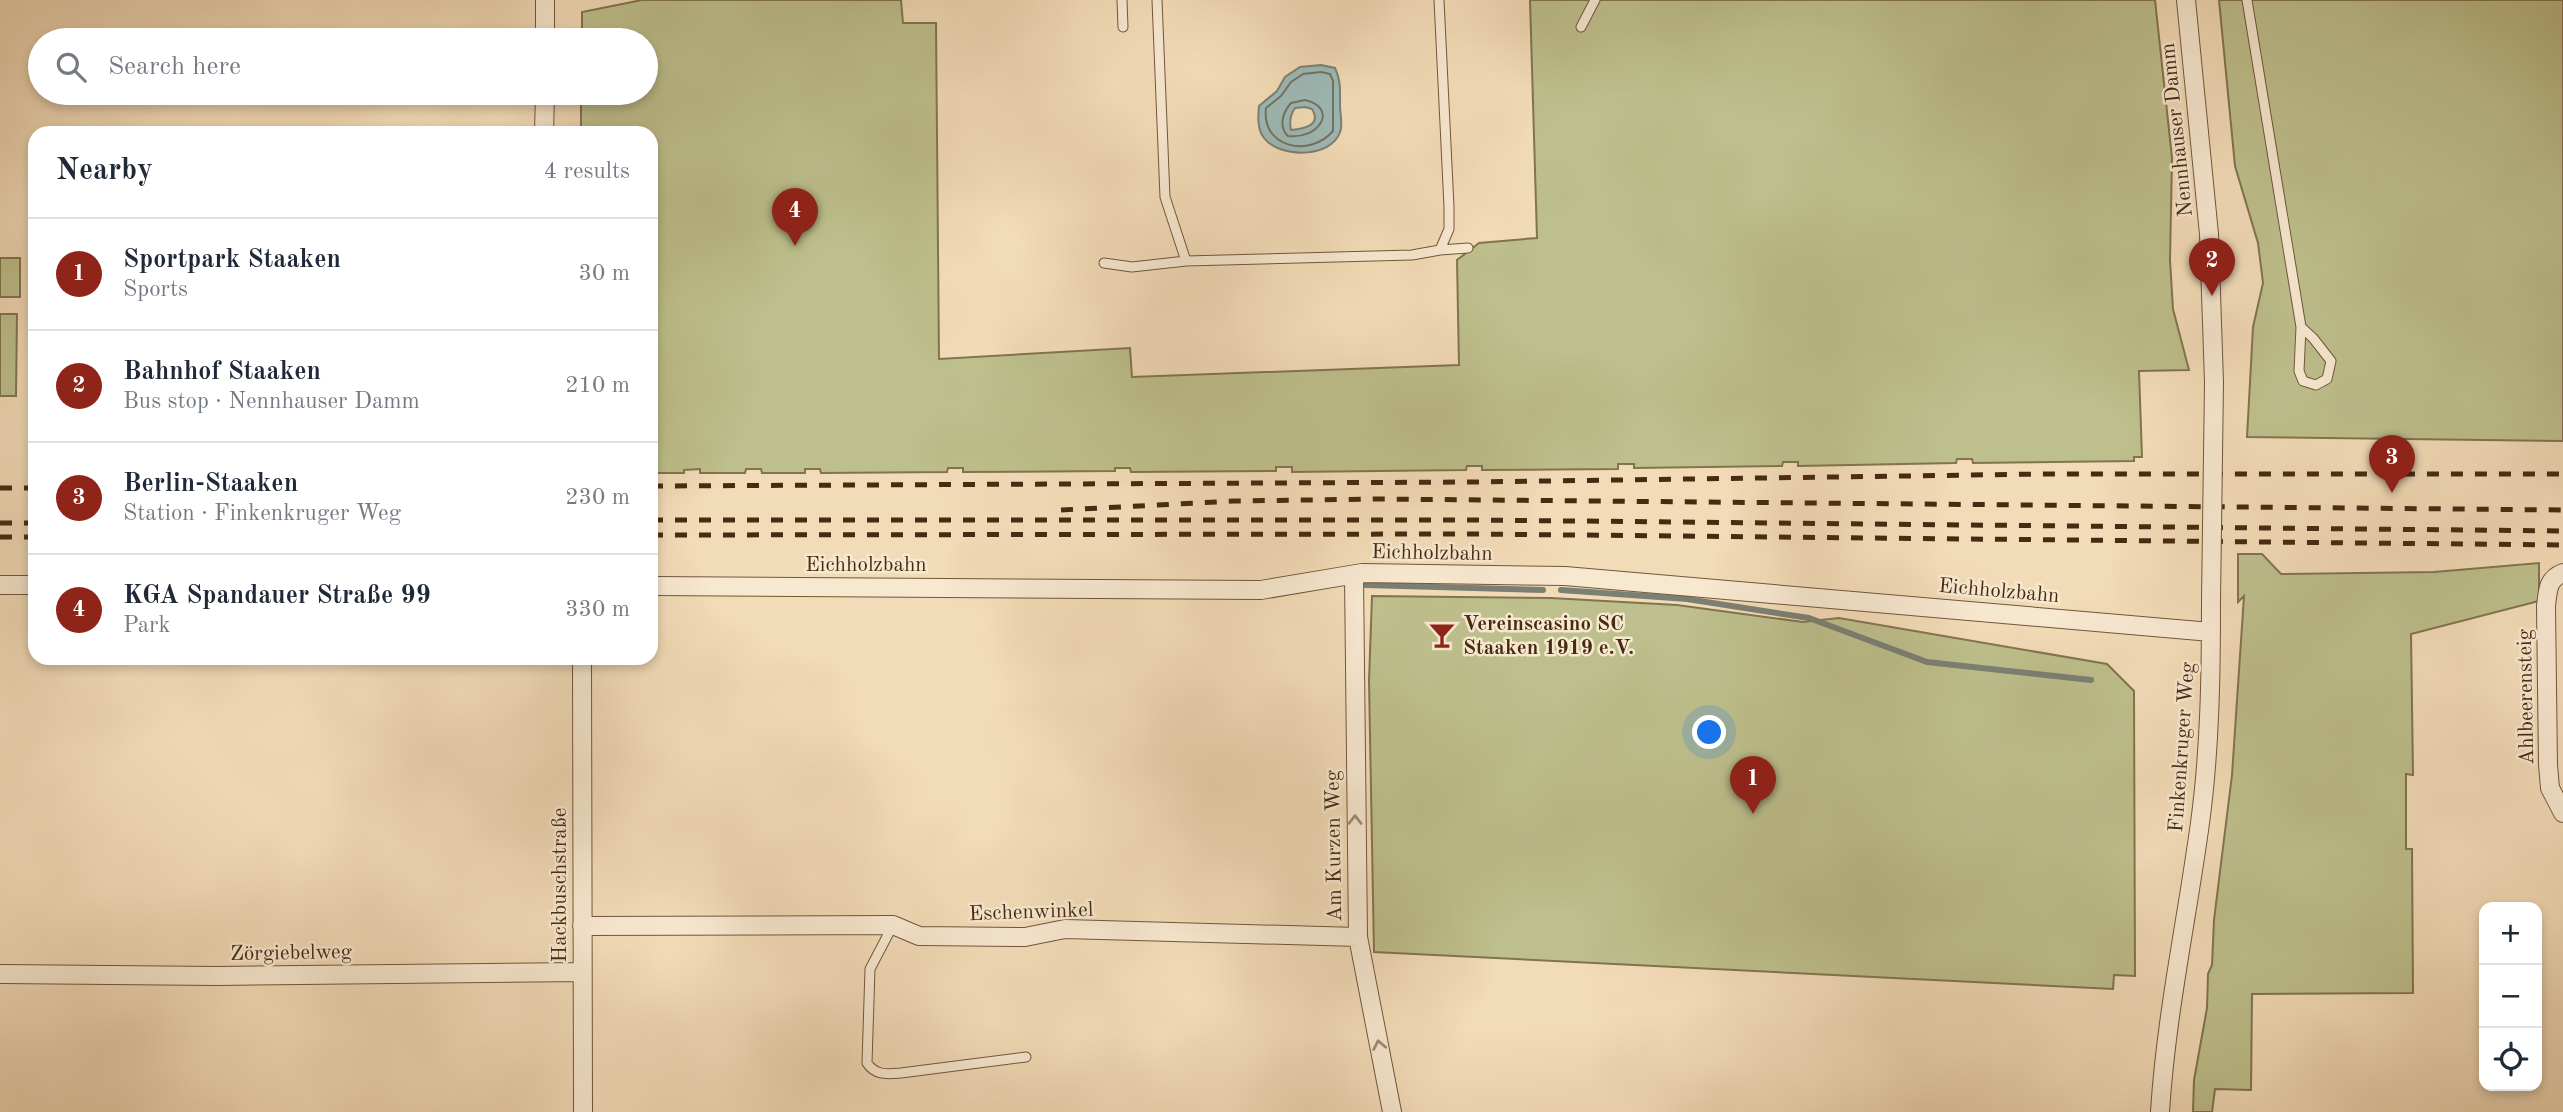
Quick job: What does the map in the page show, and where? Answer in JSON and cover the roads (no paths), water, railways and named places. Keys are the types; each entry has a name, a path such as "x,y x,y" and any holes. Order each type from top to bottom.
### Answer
{"street":[{"path":"545,0 545,28"},
{"name":"Nennhauser Damm","path":"2186,0 2207,208 2214,383"},
{"path":"544,126 545,105"},
{"name":"Finkenkruger Weg","path":"2161,1112 2170,1015 2202,811 2208,730 2214,383"},
{"name":"Eichholzbahn","path":"658,586 1261,590 1362,573 1565,576 2211,632"},
{"name":"Am Kurzen Weg","path":"1354,576 1358,937 1392,1112"},
{"name":"Ahlbeerensteig","path":"2558,576 2548,585 2546,606 2548,765 2550,788 2563,813"},
{"path":"0,585 28,585"},
{"name":"Hackbuschstraße","path":"582,665 583,1112"},
{"name":"Eschenwinkel","path":"582,926 893,925 919,936 1025,937 1065,929 1358,937"},
{"name":"Zörgiebelweg","path":"0,974 220,976 582,972"}],"lane":[{"path":"1122,0 1123,27"},
{"path":"1157,0 1165,197 1186,261"},
{"path":"1439,0 1449,207 1449,229 1440,250"},
{"path":"1581,27 1595,0"},
{"path":"2246,0 2301,327 2298,371 2303,381 2316,385 2327,379 2331,361 2301,327"},
{"path":"1104,263 1132,267 1186,261 1412,255 1468,248"},
{"path":"893,925 870,969 867,1063 872,1071 882,1074 901,1073 1026,1057"}],"water":[{"path":"1321,65 1335,68 1340,90 1341,122 1335,141 1316,151 1304,153 1271,145 1260,131 1259,122 1259,106 1277,91 1285,77 1300,67","holes":["1295,108 1312,109 1315,114 1313,122 1306,127 1291,130 1290,118"]}],"waterway":[{"path":"1366,585 1543,590"},
{"path":"1561,590 1687,599 1809,618 1927,662 2091,680"}],"railway":[{"path":"658,486 1475,482 2045,474 2563,474"},
{"path":"0,488 28,488"},
{"path":"1061,510 1234,501 1380,499 2563,510"},
{"path":"658,520 1476,520 2563,531"},
{"path":"0,523 28,523"},
{"path":"658,535 1476,534 2563,545"},
{"path":"0,537 28,537"}],"place":[{"name":"KGA Spandauer Straße 99","path":"795,246"},
{"name":"Bahnhof Staaken","path":"2212,296"},
{"name":"Berlin-Staaken","path":"2392,493"},
{"name":"Vereinscasino SC Staaken 1919 e.V.","path":"1442,635"},
{"name":"Sportpark Staaken","path":"1753,814"}]}
